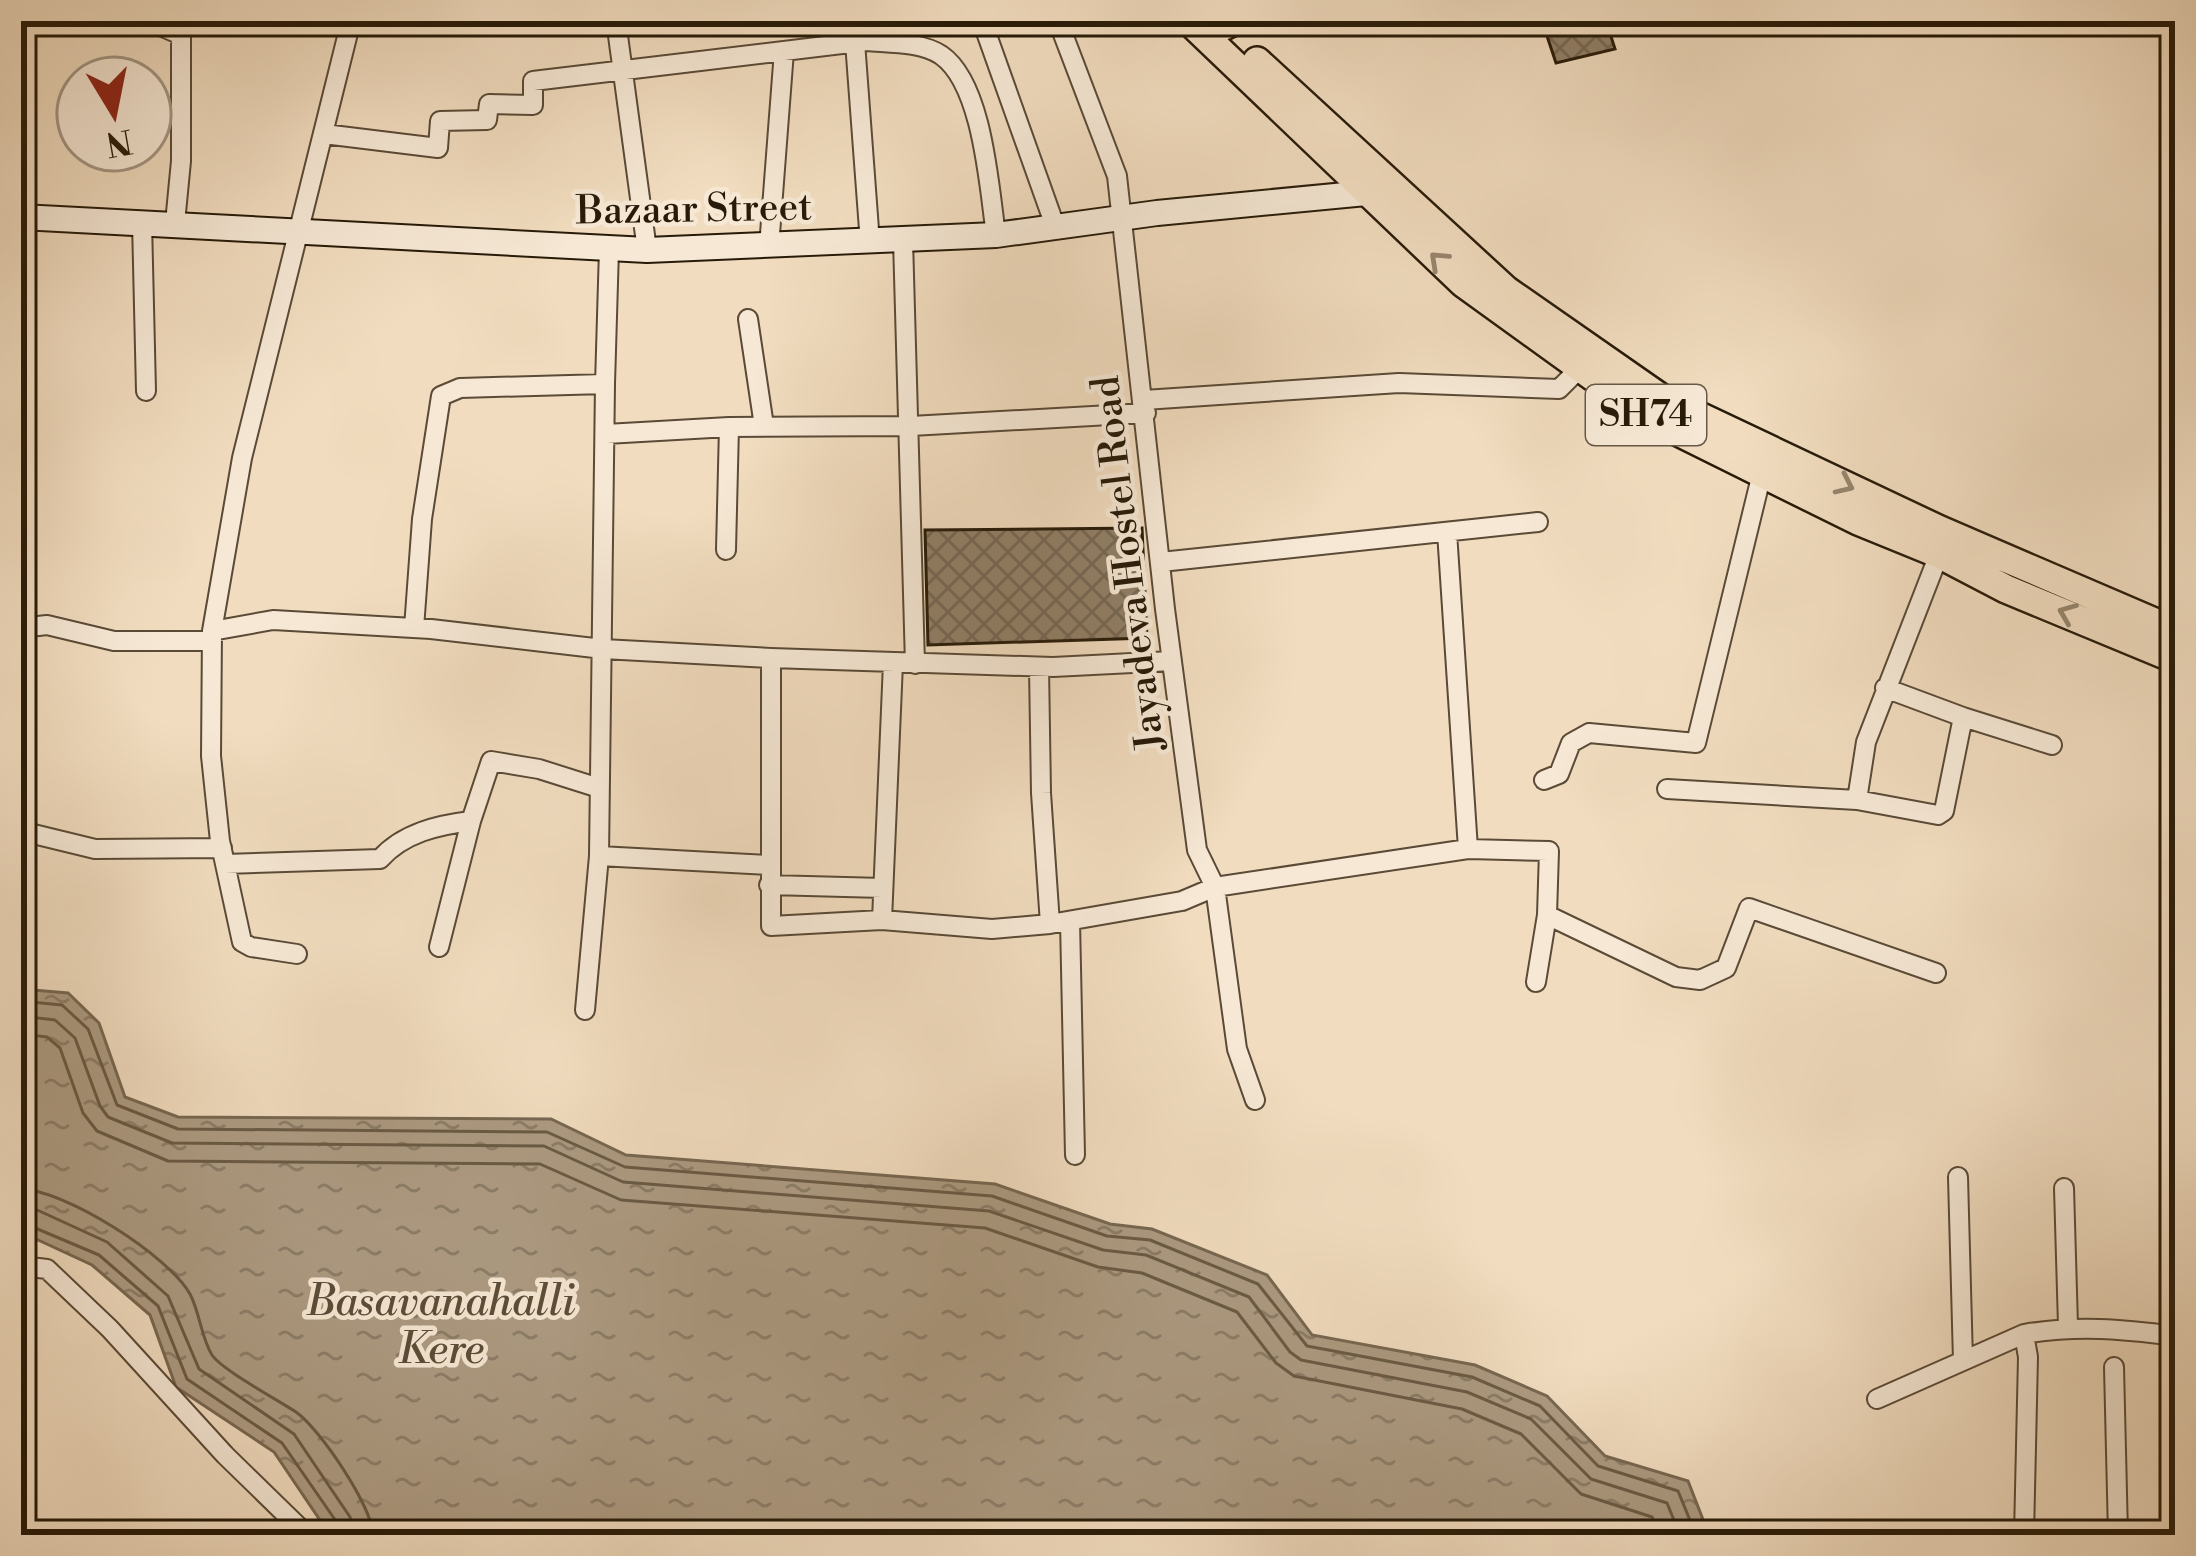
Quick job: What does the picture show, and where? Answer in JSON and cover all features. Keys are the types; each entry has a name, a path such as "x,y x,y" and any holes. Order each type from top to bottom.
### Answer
{"main road":[{"name":"SH74","path":"1213,25 1366,193 1463,283 1650,418 1766,461"},
{"name":"SH74","path":"1213,25 1506,290 1661,398 1858,521 1943,543 2175,631"},
{"name":"SH74","path":"1943,543 2006,589 2175,659"}],"street":[{"path":"21,30 54,21"},
{"path":"149,21 181,35 181,160 175,223"},
{"path":"297,954 242,942 224,856 212,756 212,636 242,458 351,21"},
{"path":"616,21 647,250"},
{"path":"982,21 1055,226"},
{"name":"Jayadeva Hostel Road","path":"1058,21 1117,176 1197,850 1215,887 1237,1049 1255,1100"},
{"path":"324,134 438,148 440,121 488,121 489,104 533,104 533,81 855,42 916,46 939,53 955,68 983,143 996,235"},
{"path":"855,42 870,243"},
{"path":"769,247 784,51"},
{"name":"Bazaar Street","path":"21,217 647,250 996,235 1366,193"},
{"path":"142,222 146,391"},
{"path":"903,241 915,664"},
{"path":"585,1010 599,856 609,249"},
{"path":"748,320 764,426"},
{"path":"606,434 764,426 911,426 1399,383 1559,389 1581,367"},
{"path":"414,628 422,519 441,396 460,388 605,384"},
{"path":"726,550 729,427"},
{"path":"1544,780 1559,774 1571,743 1589,733 1696,743 1766,461"},
{"path":"1161,562 1538,522"},
{"path":"1447,532 1468,849"},
{"path":"1857,800 1866,742 1943,543"},
{"path":"21,628 46,625 114,641 212,636 273,620 414,628 603,649 771,658 1040,667 1172,661"},
{"path":"771,658 770,926 882,920 992,928 1060,922 1182,902 1215,887 1468,849 1549,851 1547,915 1536,982"},
{"path":"882,920 892,663"},
{"path":"1040,667 1041,793 1060,922 1076,1155"},
{"path":"1885,688 2052,745"},
{"path":"1666,789 1857,800 1929,815 1944,811 1963,717"},
{"path":"439,947 491,760 599,788"},
{"path":"21,831 95,849 380,859 392,846 438,826 471,821"},
{"path":"599,856 883,888"},
{"path":"1547,915 1676,977 1700,980 1726,968 1749,908 1936,973"},
{"path":"1958,1177 1963,1361"},
{"path":"2064,1188 2068,1326"},
{"path":"21,1266 47,1269 110,1328 225,1455 307,1535"},
{"path":"1876,1399 2024,1334 2068,1326 2175,1336"},
{"path":"2024,1334 2028,1357 2024,1535"},
{"path":"2114,1367 2117,1535"}],"water":[{"name":"Basavanahalli Kere","path":"21,989 68,993 99,1023 125,1097 178,1117 551,1119 626,1155 995,1184 1110,1224 1152,1229 1267,1275 1312,1335 1475,1365 1547,1396 1605,1456 1688,1481 1709,1535 330,1535 274,1452 176,1387 150,1315 92,1265 21,1232"}],"building":[{"path":"1542,21 1606,21 1615,49 1556,63"},
{"path":"1142,528 1147,638 928,645 925,530"}]}
